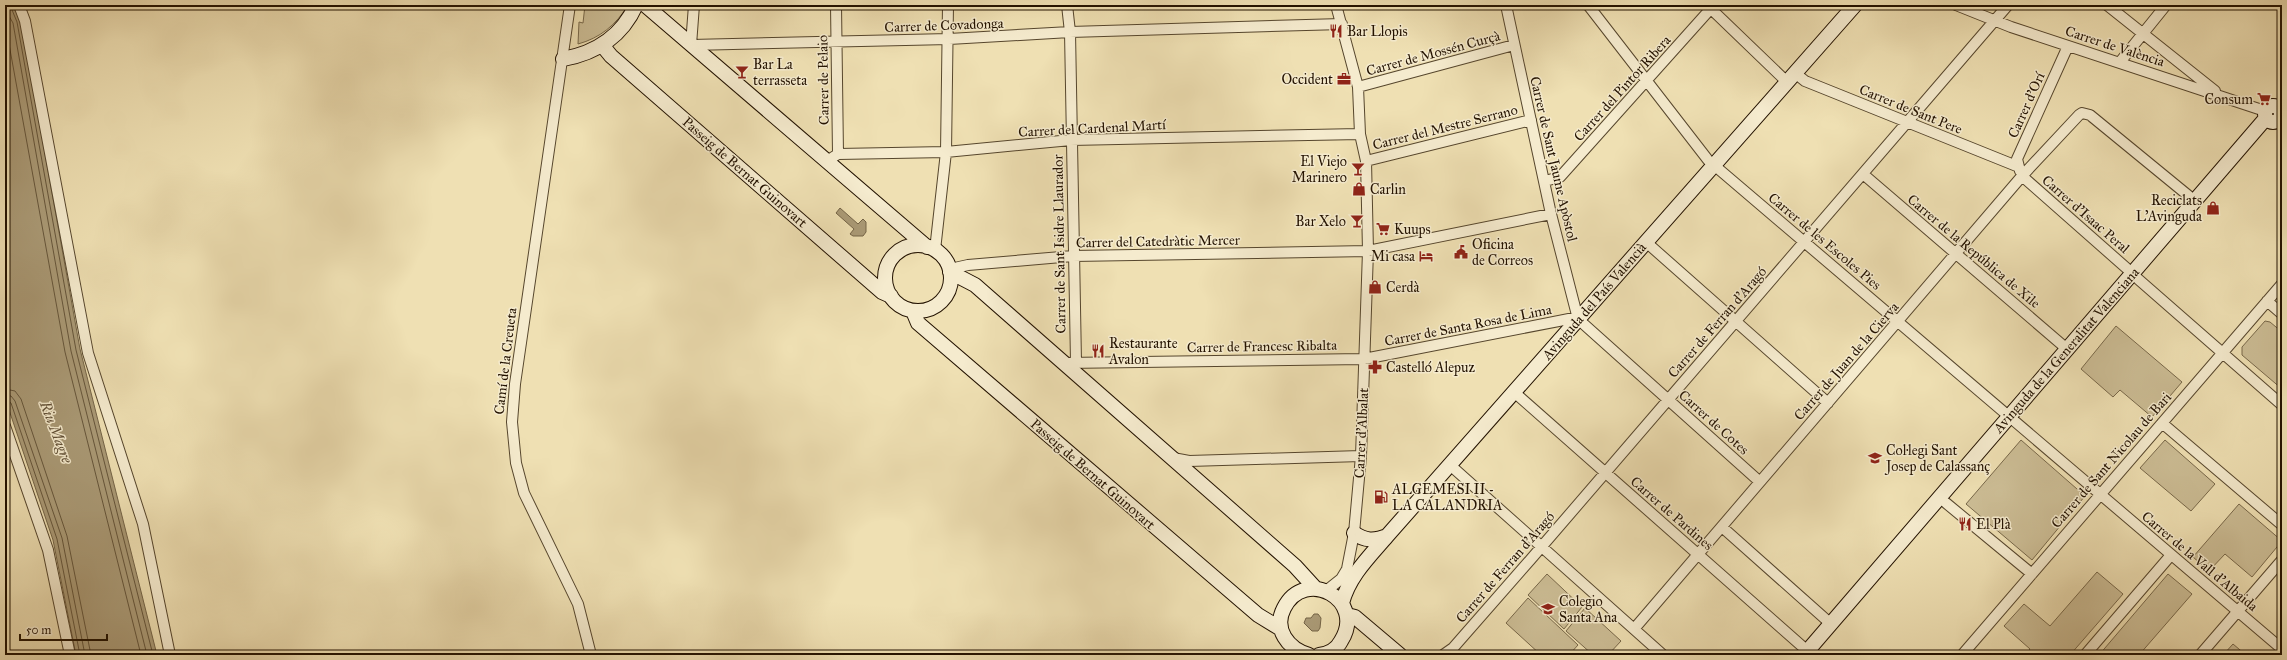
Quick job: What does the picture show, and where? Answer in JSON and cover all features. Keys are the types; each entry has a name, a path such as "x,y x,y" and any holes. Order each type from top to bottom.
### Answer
{"street":[{"path":"19,5 25,21 88,353 143,524 170,655"},
{"name":"Camí de la Creueta","path":"570,5 515,384 512,422 514,455 524,493 578,604 591,655"},
{"path":"563,58 583,54 602,45 624,26 636,5"},
{"path":"644,5 691,45 833,157 931,248 942,255 950,270 950,288 942,301 928,309 913,311 900,306 890,296 885,277 893,258 905,248 920,246 931,248"},
{"path":"691,45 694,5"},
{"name":"Carrer de Pelaio","path":"833,157 836,5"},
{"path":"931,248 946,152 949,39 948,5"},
{"name":"Carrer de Sant Isidre Llaurador","path":"1067,5 1070,32 1073,256 1070,363"},
{"name":"Carrer d'Albalat","path":"1321,590 1341,579 1348,569 1354,533 1361,456 1368,251 1366,161 1360,134 1358,87 1336,5"},
{"name":"Carrer de Sant Jaume Apòstol","path":"1506,5 1551,214 1578,319"},
{"name":"Carrer de les Escoles Pies","path":"1588,5 1713,165 2100,494"},
{"name":"Avinguda del País Valencià","path":"1326,654 1339,645 1345,636 1348,625 1344,609 1346,589 1354,576 1386,536 1855,5"},
{"name":"Carrer de València","path":"1956,5 1994,21 2275,114"},
{"name":"Carrer de Ferran d'Aragó","path":"1443,655 1453,648 1542,547 2008,5"},
{"path":"2107,5 2221,96"},
{"path":"2120,62 2142,32 2166,5"},
{"name":"Carrer del Pintor Ribera","path":"1545,181 1560,177 1647,81 1710,6"},
{"name":"Carrer de Sant Pere","path":"1710,6 1791,77 1907,122 2020,172"},
{"name":"Carrer de Covadonga","path":"691,45 836,43 949,39 1070,32 1342,24"},
{"name":"Passeig de Bernat Guinovart","path":"602,45 611,56 882,292 890,296"},
{"name":"Carrer de Mossén Curçà","path":"1358,87 1514,45"},
{"name":"Carrer d'Orí","path":"2020,172 2017,159 2068,46"},
{"name":"Carrer de Juan de la Cierva","path":"1634,629 1956,254 2020,172 2082,113 2090,114 2194,201"},
{"name":"Avinguda de la Generalitat Valenciana","path":"1810,654 1946,503 2067,349 2135,276 2194,201 2275,114"},
{"name":"Avinguda de la Generalitat Valenciana","path":"1810,654 1831,624 2012,419 2275,114"},
{"name":"Carrer del Mestre Serrano","path":"1366,161 1531,120"},
{"name":"Carrer del Cardenal Martí","path":"833,157 946,152 1071,140 1360,134"},
{"name":"Carrer d'Isaac Peral","path":"2020,172 2135,276 2282,405"},
{"name":"Carrer de la República de Xile","path":"1863,174 2067,349"},
{"name":"Carrer del Catedràtic Mercer","path":"950,270 968,265 1073,256 1368,251 1551,214"},
{"path":"1646,242 1828,403"},
{"path":"950,270 975,285 1070,363 1172,458 1321,590 1400,655"},
{"name":"Carrer de Sant Nicolau de Bari","path":"1962,655 2282,284"},
{"path":"2267,301 2282,314"},
{"name":"Passeig de Bernat Guinovart","path":"913,311 918,323 936,339 1258,615 1281,629"},
{"name":"Carrer de Santa Rosa de Lima","path":"1364,359 1570,319 1578,319"},
{"name":"Carrer de Cotes","path":"1578,319 1760,482"},
{"name":"Carrer de Francesc Ribalta","path":"1070,363 1364,359"},
{"name":"Carrer de Pardines","path":"1514,392 1810,654"},
{"path":"2162,423 2282,525"},
{"path":"5,426 48,550 70,655"},
{"path":"1172,458 1189,461 1361,456"},
{"path":"1450,465 1663,655"},
{"name":"Carrer de la Vall d'Albaida","path":"2100,494 2282,649"},
{"path":"1946,503 2032,574"},
{"path":"1722,527 1831,624"},
{"path":"1354,533 1366,539 1374,540 1386,536"},
{"path":"2085,655 2171,555"},
{"path":"2200,655 2282,560"},
{"path":"1308,655 1287,650 1281,629 1281,619 1289,600 1306,590 1321,590"}],"shaded area":[{"path":"585,5 628,5 613,25 607,30 578,44 579,22 583,23"},
{"path":"2265,321 2270,322 2282,332 2282,389 2242,355 2242,347"},
{"path":"2116,326 2182,382 2152,417 2120,390 2113,397 2081,369"},
{"path":"2021,440 2085,496 2032,560 1966,504"},
{"path":"2165,440 2215,484 2191,511 2140,468"},
{"path":"2239,504 2282,541 2252,577 2225,554 2209,571 2193,557"},
{"path":"2097,572 2123,594 2070,655 2025,655 2030,649 2004,626 2024,604 2050,626"},
{"path":"1547,574 1582,607 1564,629 1528,595"},
{"path":"2168,574 2192,594 2139,655 2099,655"},
{"path":"1528,598 1578,645 1569,655 1541,655 1506,623"},
{"path":"1585,608 1621,641 1608,655 1593,655 1566,631"},
{"path":"2233,644 2246,655 2223,655"}],"water":[{"name":"Riu Magre","path":"5,5 13,5 21,20 80,349 157,655 76,655 53,540 5,398"},
{"path":"840,208 858,224 863,219 866,222 866,232 863,236 853,236 850,234 854,229 836,213"},
{"path":"1314,614 1318,614 1321,618 1320,628 1318,631 1312,631 1304,623 1306,618 1311,618"}],"place":[{"name":"Bar Llopis","path":"1336,31"},
{"name":"Bar La terrasseta","path":"742,72"},
{"name":"Occident","path":"1344,79"},
{"name":"Consum","path":"2264,99"},
{"name":"El Viejo Marinero","path":"1358,169"},
{"name":"Carlin","path":"1359,189"},
{"name":"Reciclats L'Avinguda","path":"2213,208"},
{"name":"Bar Xelo","path":"1357,221"},
{"name":"Kuups","path":"1383,229"},
{"name":"Oficina de Correos","path":"1461,252"},
{"name":"Mi casa","path":"1426,256"},
{"name":"Cerdà","path":"1375,287"},
{"name":"Restaurante Avalon","path":"1098,351"},
{"name":"Castelló Alepuz","path":"1375,367"},
{"name":"Col·legi Sant Josep de Calassanç","path":"1875,458"},
{"name":"ALGEMESI II - LA CALANDRIA","path":"1381,497"},
{"name":"El Plà","path":"1965,524"},
{"name":"Colegio Santa Ana","path":"1548,609"}]}
